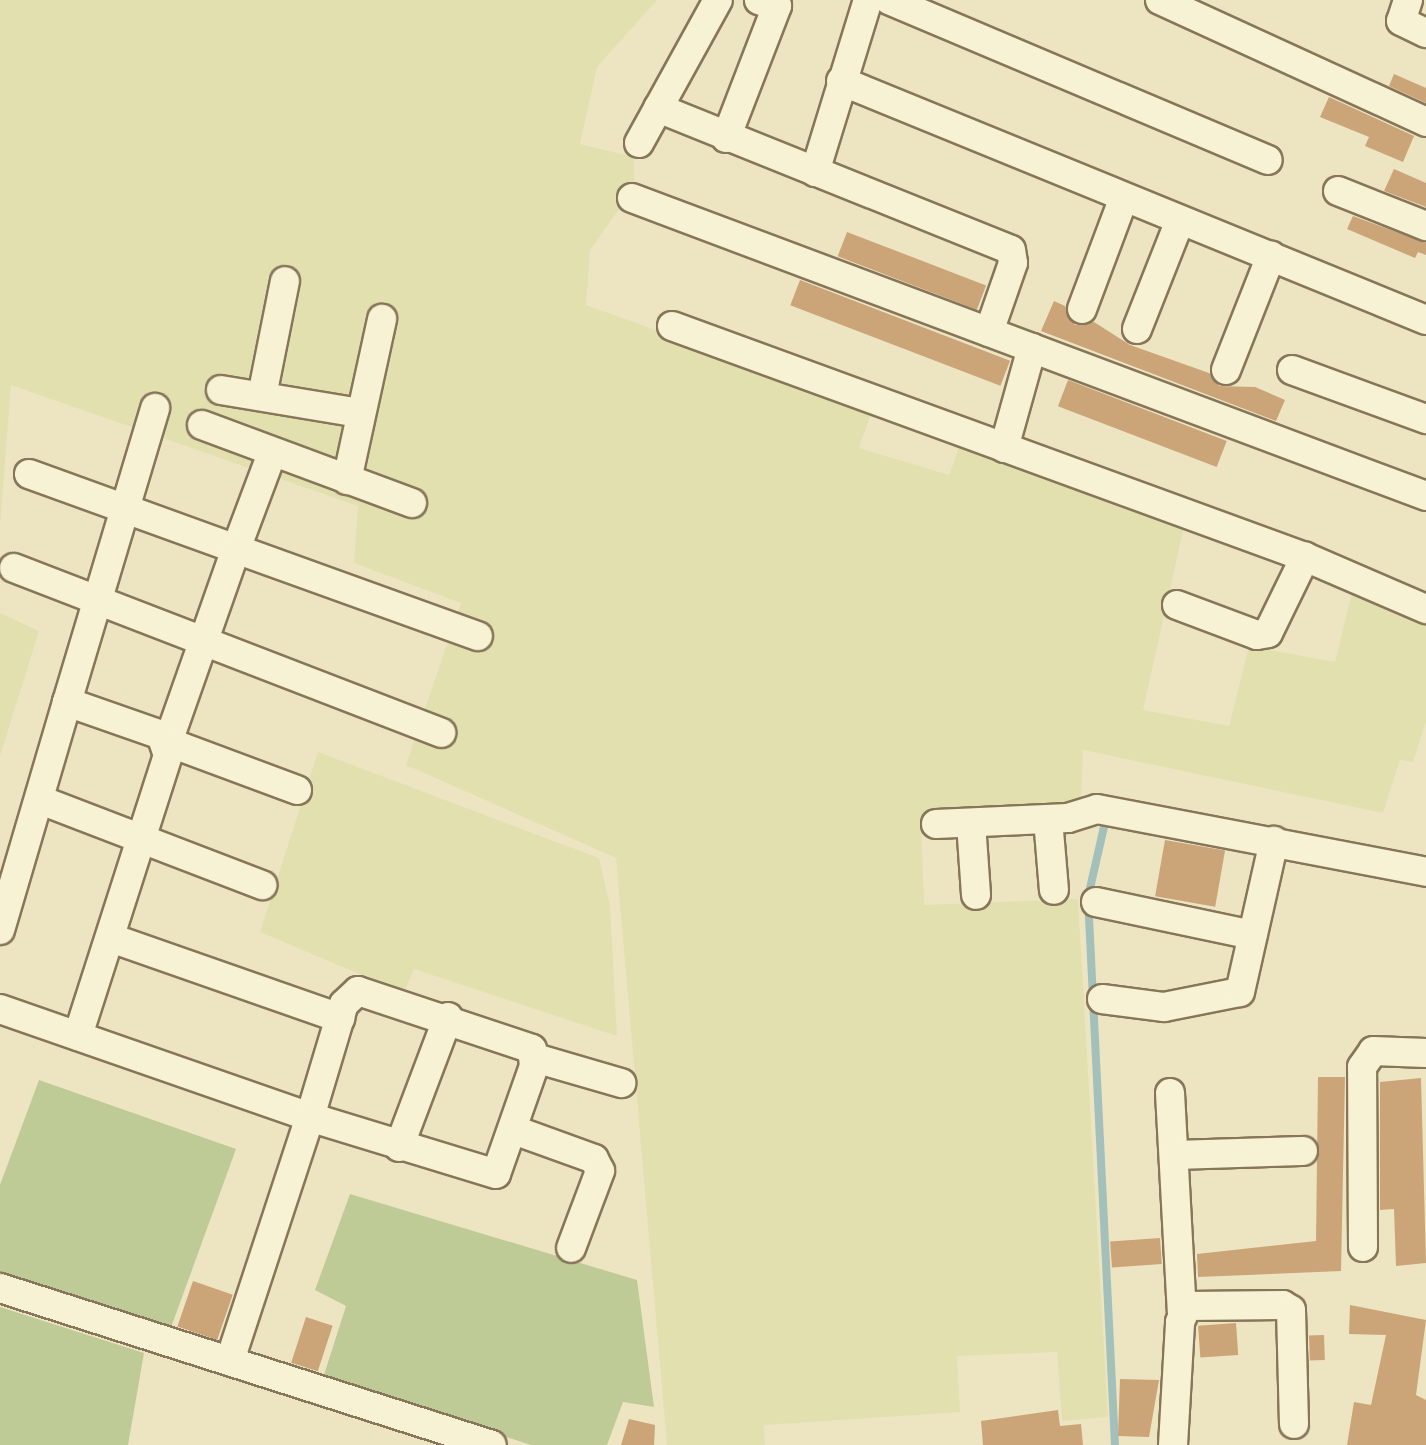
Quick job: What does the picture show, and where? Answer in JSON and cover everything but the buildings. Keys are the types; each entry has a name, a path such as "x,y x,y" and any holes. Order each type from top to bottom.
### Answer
{"street":[{"path":"639,142 718,0"},
{"path":"726,138 777,6 760,0"},
{"path":"815,172 868,0"},
{"path":"889,0 1268,160"},
{"path":"1160,0 1426,122"},
{"path":"1403,2 1401,22 1426,33"},
{"path":"841,80 1179,224 1272,256 1426,320"},
{"path":"658,108 1011,250 1014,263 989,332"},
{"path":"1338,192 1426,226"},
{"path":"632,198 1426,496"},
{"path":"1082,310 1123,200"},
{"path":"1136,329 1179,224"},
{"path":"1226,370 1272,256"},
{"path":"262,396 285,281"},
{"path":"348,480 382,319"},
{"path":"672,326 1305,557 1426,609"},
{"path":"1004,448 1032,348"},
{"path":"1292,370 1426,419"},
{"path":"221,390 360,412"},
{"path":"0,930 43,801 96,602 155,408"},
{"path":"202,425 412,503"},
{"path":"78,1036 144,840 168,742 272,453"},
{"path":"28,474 478,636"},
{"path":"1177,605 1257,635 1268,633 1305,557"},
{"path":"14,568 441,733"},
{"path":"68,702 296,790"},
{"path":"43,801 262,886"},
{"path":"936,824 1048,819 1084,809 1143,814 1426,872"},
{"path":"1048,819 1054,890"},
{"path":"971,823 976,895"},
{"path":"1102,1000 1164,1007 1240,992 1274,841"},
{"path":"1096,902 1253,935"},
{"path":"110,938 340,1018"},
{"path":"230,1361 350,996 366,990 521,1040 535,1058 621,1084"},
{"path":"0,1009 399,1147 496,1174 514,1130 535,1058"},
{"path":"399,1147 448,1017"},
{"path":"1363,1247 1362,1067 1373,1051 1426,1053"},
{"path":"1170,1093 1182,1313 1173,1445"},
{"path":"514,1130 594,1159 600,1171 571,1248"},
{"path":"1174,1155 1303,1152"},
{"path":"0,1288 492,1445"},
{"path":"1182,1313 1187,1306 1283,1304 1291,1310 1294,1424"}],"shaded area":[{"path":"0,0 657,0 597,67 580,144 634,157 634,188 590,250 586,305 873,408 859,448 949,475 961,442 1185,522 1143,710 1229,726 1249,646 1335,662 1353,588 1426,616 1426,722 1413,762 1400,760 1383,813 1083,750 1081,803 1059,813 921,817 924,905 1078,899 1108,1417 1062,1421 1057,1352 957,1356 960,1412 764,1425 765,1445 667,1445 616,858 406,765 461,603 354,563 358,506 11,385 0,525"},
{"path":"0,613 39,631 0,756"},
{"path":"318,752 599,858 610,906 617,1036 414,969 404,993 260,932"}],"green space":[{"path":"39,1080 236,1149 169,1333 0,1277 0,1185"},
{"path":"350,1194 637,1280 654,1407 623,1402 607,1445 531,1445 323,1378 346,1306 315,1290"},
{"path":"0,1307 144,1353 128,1445 0,1445"}],"waterway":[{"path":"1106,818 1088,897 1115,1445"}]}
